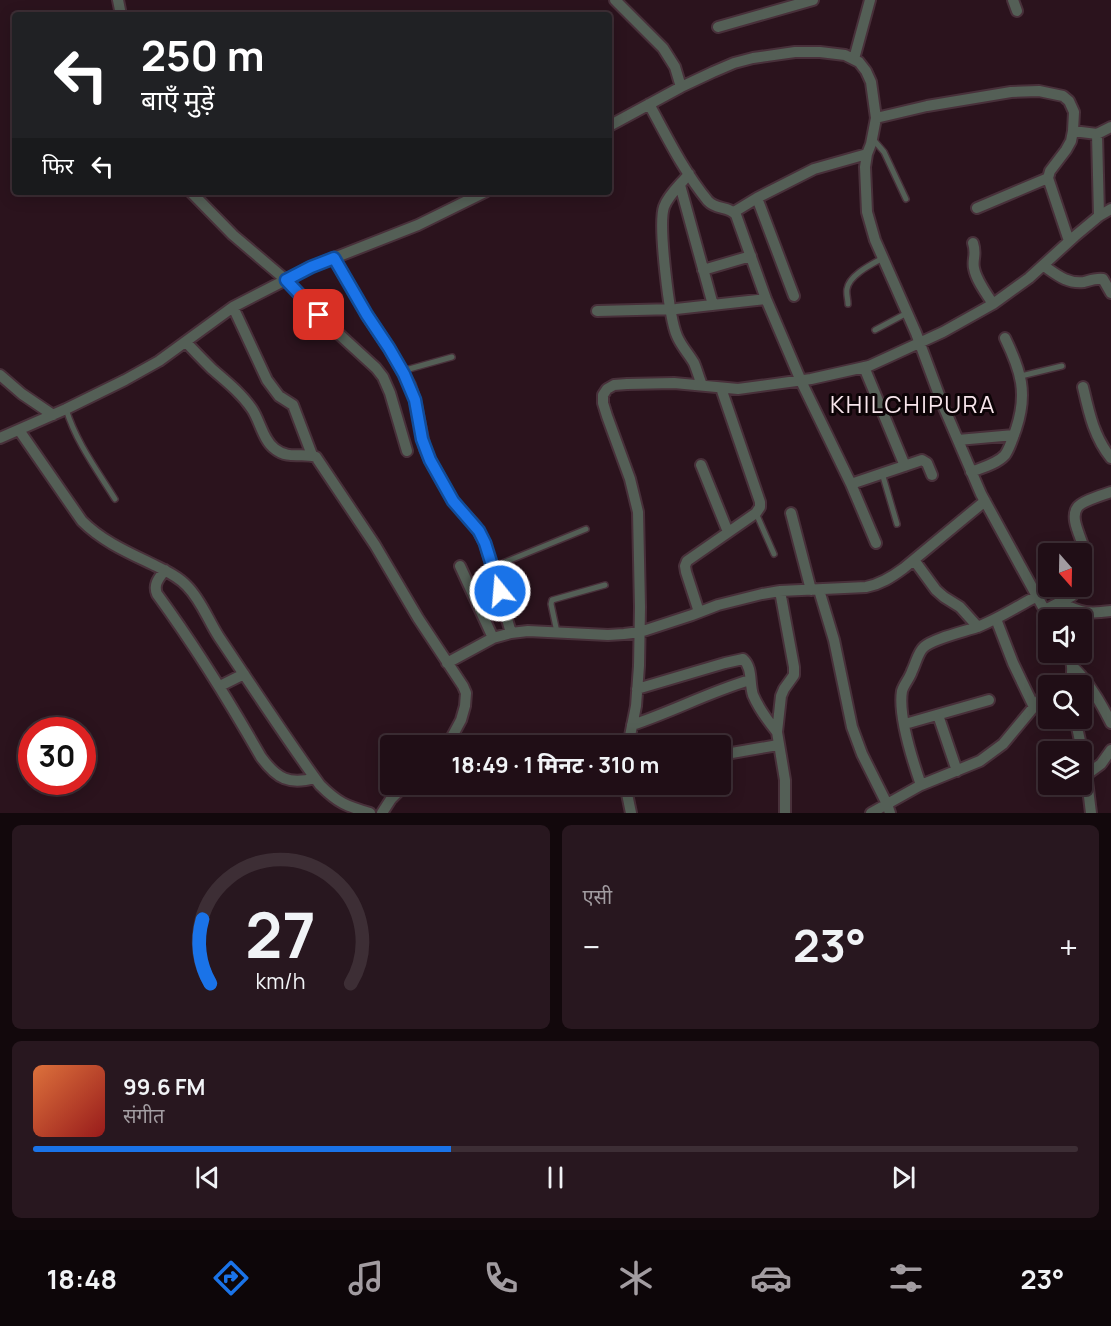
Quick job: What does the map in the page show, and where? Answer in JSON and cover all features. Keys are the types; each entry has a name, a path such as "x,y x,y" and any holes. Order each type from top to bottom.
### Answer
{"street":[{"path":"615,0 663,48 675,67 681,87"},
{"path":"718,27 813,0"},
{"path":"854,59 870,0"},
{"path":"612,124 681,87 734,63 753,58 795,52 820,52 837,53 859,62 871,82 876,118 867,154 865,189 867,212 875,240 920,343 971,472 1045,609"},
{"path":"876,118 990,94 1039,91 1063,96 1070,101 1074,112 1073,131 1071,141 1050,171 1048,178 1069,241"},
{"path":"649,104 689,174 712,205 734,212 814,169 867,154"},
{"path":"1073,131 1098,134 1111,127"},
{"path":"1098,134 1099,216"},
{"path":"689,174 668,199 662,214 663,241 670,309 677,337 693,361 702,385"},
{"path":"977,208 1048,178"},
{"path":"680,185 713,304"},
{"path":"194,195 233,235 286,280 328,324 376,368 390,393 407,451"},
{"path":"0,438 125,380 159,361 233,308 311,267 418,225 479,195"},
{"path":"757,198 794,296"},
{"path":"630,735 637,689 640,632 638,512 630,479 603,403 603,395 607,389 614,385 682,383 738,389 801,381 864,367 920,343 993,304 1044,266 1069,241 1111,209"},
{"path":"734,212 766,299 801,381 876,543"},
{"path":"973,243 974,268 993,304"},
{"path":"703,270 751,256"},
{"path":"334,258 402,370 415,400 422,439 430,460 453,501 479,531 485,543 511,633"},
{"path":"1044,266 1065,280 1074,283 1104,279 1111,293"},
{"path":"597,311 670,309 766,299"},
{"path":"233,308 267,380 279,396 293,405 312,455 319,461 375,545 418,618 463,686 466,699 461,720 453,735"},
{"path":"971,472 1005,455 1014,435 1022,404 1021,375 1005,338"},
{"path":"186,342 243,398 252,409 268,442 276,451 292,456 312,455"},
{"path":"864,367 905,466"},
{"path":"0,375 22,394 53,415"},
{"path":"1083,387 1095,433 1111,458"},
{"path":"699,612 685,566 687,561 756,513 760,507 721,388"},
{"path":"19,430 82,521 92,531 115,546 165,570 188,586 214,629 315,778 333,798 345,806 370,813"},
{"path":"958,441 1014,435"},
{"path":"850,484 922,460 925,461 932,476"},
{"path":"701,465 728,532"},
{"path":"1082,543 1074,516 1076,509 1082,504 1111,492"},
{"path":"447,663 493,638 511,633 528,631 609,635 640,632 738,599 780,591 875,585 895,575 985,501"},
{"path":"791,513 815,590 834,640 852,727 888,809"},
{"path":"914,560 936,590 960,607 978,627"},
{"path":"460,566 493,638"},
{"path":"165,570 155,584 157,594 220,686 268,767 276,775 285,779 303,781 315,778"},
{"path":"780,591 794,667 794,675 781,696 777,732 785,780 785,813"},
{"path":"921,785 905,724 902,694 903,687 910,678 922,649 931,642 978,627 1037,596"},
{"path":"1054,609 1070,597"},
{"path":"1061,603 1081,612 1111,610"},
{"path":"996,618 1013,663 1034,706"},
{"path":"637,689 743,658 750,674 754,696 769,723 777,732"},
{"path":"1071,675 1072,663"},
{"path":"1073,667 1083,676 1098,698 1111,723"},
{"path":"220,686 244,674"},
{"path":"632,725 750,680"},
{"path":"905,724 989,700"},
{"path":"870,813 888,809 921,785 980,761 1003,744 1038,702"},
{"path":"938,715 957,771"},
{"path":"731,753 778,745"},
{"path":"1092,771 1101,764 1111,750"},
{"path":"382,813 395,795"},
{"path":"627,795 631,813"},
{"path":"1089,795 1091,813"}],"lane":[{"path":"872,138 884,152 906,199"},
{"path":"848,304 849,282 861,271 883,258"},
{"path":"875,330 907,313"},
{"path":"402,370 452,357"},
{"path":"1021,375 1062,366"},
{"path":"66,409 80,444 115,499"},
{"path":"882,473 897,524"},
{"path":"756,513 774,554"},
{"path":"492,567 586,529"},
{"path":"557,632 552,600 605,585"}],"district":[{"name":"KHILCHIPURA","path":"913,405"}],"route":[{"path":"319,315 286,280 334,258 410,385 425,449 453,501 479,531 500,591"}]}
